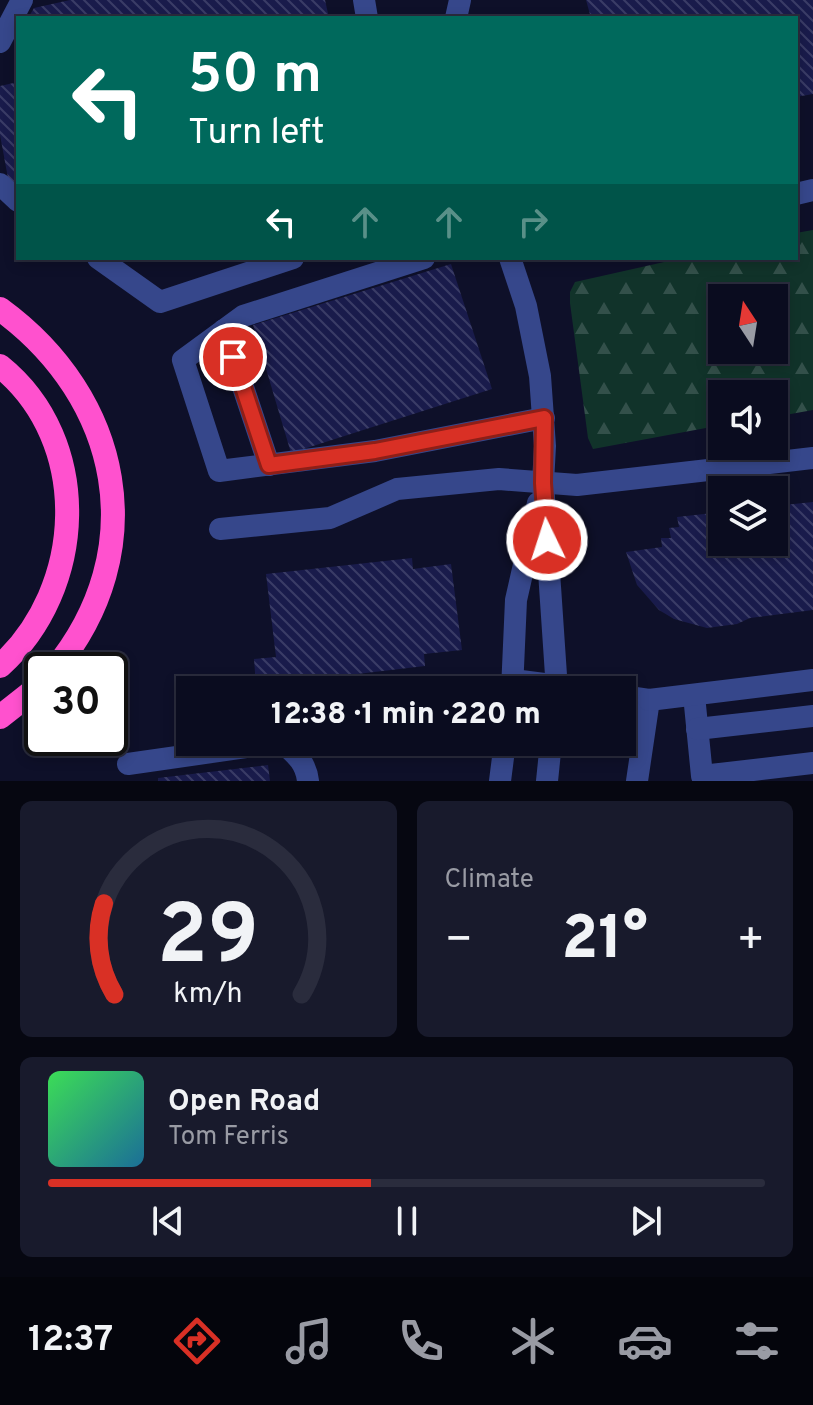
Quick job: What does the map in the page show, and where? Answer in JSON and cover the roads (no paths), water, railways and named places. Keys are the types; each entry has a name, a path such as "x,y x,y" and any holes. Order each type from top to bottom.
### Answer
{"highway":[{"path":"0,309 52,355 72,381 96,427 110,480 113,512 102,583 80,635 67,652"},
{"path":"0,366 33,403 53,440 65,481 68,523 62,565 47,605 24,641 0,666"},
{"path":"0,717 24,698"}],"street":[{"path":"0,42 22,0"},
{"path":"0,184 16,199"},
{"path":"101,260 160,302 287,260"},
{"path":"418,260 243,316 183,360 219,471 375,451 544,418"},
{"path":"511,260 533,336 544,418 543,483 557,676"},
{"path":"224,330 269,465"},
{"path":"220,529 330,518 397,489 499,479 577,485 606,483 813,458"},
{"path":"512,676 516,600 543,483"},
{"path":"636,698 649,700 813,680"},
{"path":"694,695 702,776 813,763"},
{"path":"637,781 649,700"},
{"path":"697,729 813,716"},
{"path":"128,764 282,742 299,757 307,771 308,781"},
{"path":"500,781 503,756"},
{"path":"547,781 550,756"}]}
